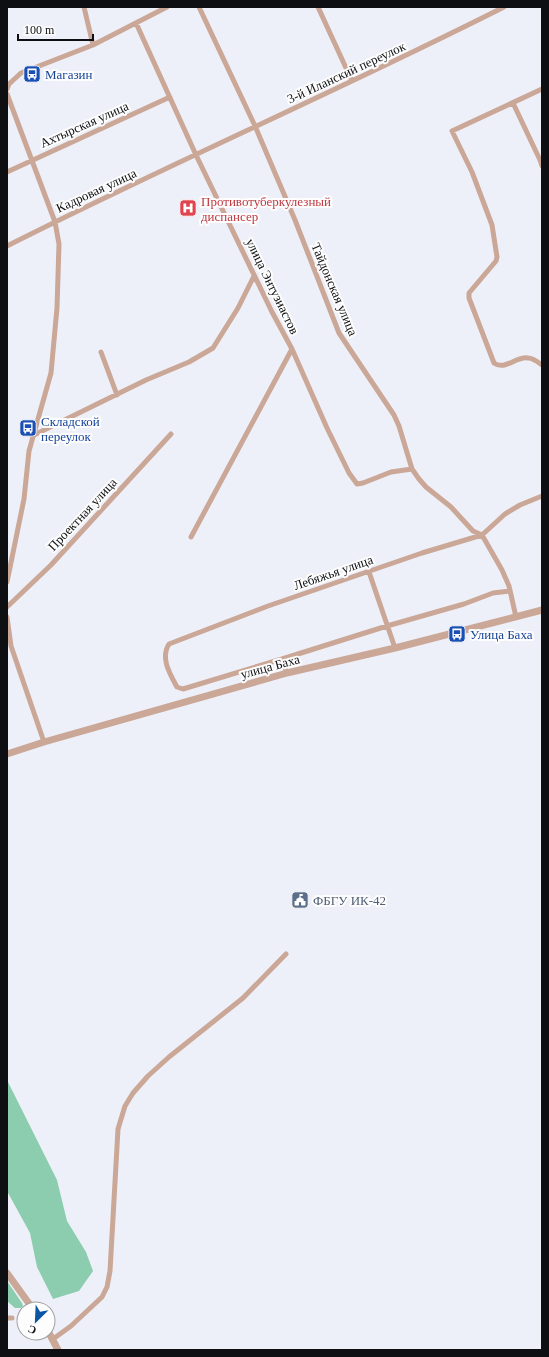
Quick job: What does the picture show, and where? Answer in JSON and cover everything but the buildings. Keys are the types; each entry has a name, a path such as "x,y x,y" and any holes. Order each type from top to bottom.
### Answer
{"street":[{"path":"84,7 93,44"},
{"path":"8,86 21,73 93,44 167,7"},
{"name":"Тайдонская улица","path":"199,7 255,126 295,220 339,332 394,415 399,426 412,469 419,479 426,487 451,507 473,531 482,535 502,570 510,591 516,617"},
{"path":"318,7 352,81"},
{"name":"3-й Иланский переулок","path":"196,155 439,40 504,7"},
{"name":"улица Энтузиастов","path":"136,23 196,155 236,234 254,276 292,349 349,473 357,484 391,472 412,469"},
{"path":"542,89 452,131 472,172 492,225 497,256 496,261 469,292 469,298 491,356 497,366 523,358 528,358 542,365"},
{"path":"7,94 55,222 59,244 57,308 50,374 32,436 24,499 7,582"},
{"name":"Ахтырская улица","path":"7,172 170,97"},
{"path":"513,103 542,166"},
{"name":"Кадровая улица","path":"7,246 196,155"},
{"path":"32,436 146,380 189,362 213,348 238,308 254,276"},
{"path":"191,538 292,349"},
{"path":"101,352 117,395"},
{"name":"Проектная улица","path":"7,607 50,565 171,434"},
{"name":"Лебяжья улица","path":"282,659 183,689 177,687 166,664 165,650 169,644 268,606 482,535 505,514 520,505 542,496"},
{"path":"369,572 395,648"},
{"path":"287,673 282,659 387,626 464,604 494,593 510,591"},
{"name":"улица Баха","path":"7,754 44,742 287,673 395,648 466,628 542,610"},
{"path":"7,617 11,646 44,742"},
{"path":"56,1338 102,1297 107,1287 110,1271 118,1129 125,1106 133,1093 148,1076 169,1057 244,998 286,954"},
{"path":"7,1273 27,1301"},
{"path":"54,1341 58,1350"}],"green space":[{"path":"7,1080 57,1180 67,1221 86,1252 93,1271 79,1291 53,1299 37,1267 30,1233 7,1191"},
{"path":"7,1281 21,1301 16,1301 15,1308 7,1301"}],"place":[{"name":"Магазин","path":"32,74"},
{"name":"Противотуберкулезный диспансер","path":"188,208"},
{"name":"Складской переулок","path":"28,428"},
{"name":"Улица Баха","path":"457,634"},
{"name":"ФБГУ ИК-42","path":"300,900"}]}
